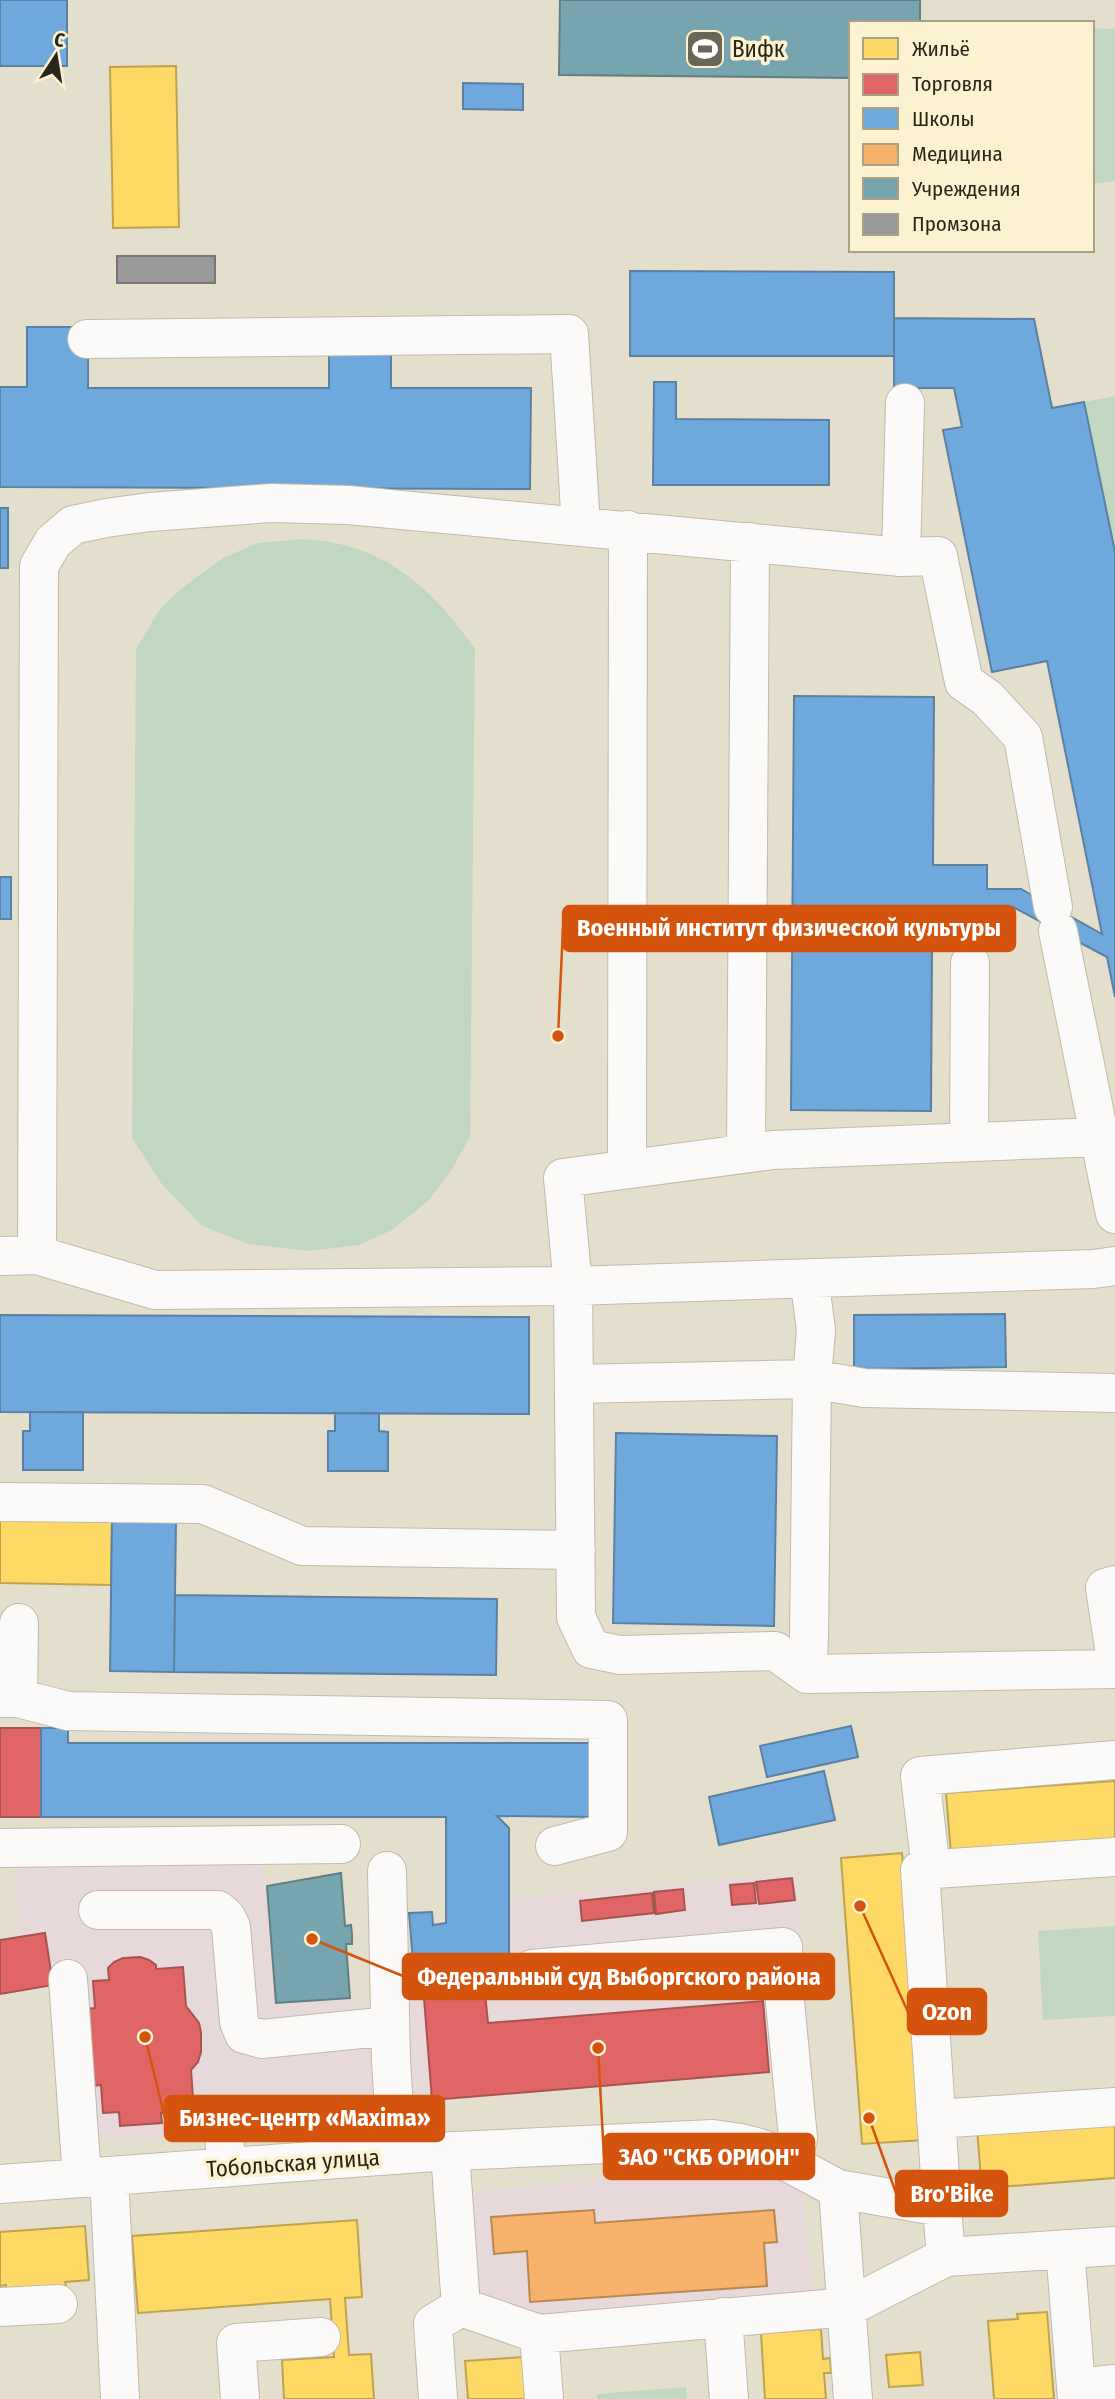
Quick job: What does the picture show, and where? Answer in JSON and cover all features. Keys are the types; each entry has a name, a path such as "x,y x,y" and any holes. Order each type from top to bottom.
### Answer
{"street":[{"path":"88,340 569,334 581,526"},
{"path":"901,557 905,403"},
{"path":"1115,1214 1055,919 1023,737 987,698 964,682 937,556 901,557 348,505 271,503 106,518 73,525 53,542 39,566 18,1255 155,1290 573,1286 1115,1266"},
{"path":"627,1169 628,530"},
{"path":"746,1153 750,542"},
{"path":"969,1142 970,963"},
{"path":"1099,1138 787,1149 562,1178 573,1286 576,1617 591,1649 620,1656 775,1651 807,1675 1115,1669"},
{"path":"807,1675 812,1379 816,1330 809,1278"},
{"path":"574,1384 812,1379 864,1388 1115,1393"},
{"path":"0,1502 203,1504 302,1546 576,1550"},
{"path":"1115,1585 1105,1588 1115,1654"},
{"path":"24,1623 9,1698 68,1711 608,1720 608,1832 555,1846"},
{"path":"931,1870 920,1776 1115,1760"},
{"path":"0,1848 341,1844"},
{"path":"946,2257 920,1870 1115,1857"},
{"path":"387,1871 390,2026 397,2155"},
{"path":"99,1910 218,1910 226,1917 231,1927 239,2022 244,2034 262,2039 390,2026"},
{"path":"532,1969 783,1947 784,1990 798,2138 795,2151 788,2162"},
{"path":"68,1979 96,2177 120,2399"},
{"path":"936,2119 1115,2107"},
{"name":"Тобольская улица","path":"0,2184 96,2177 225,2150 397,2155 713,2139 764,2149 838,2189 942,2207"},
{"path":"450,2151 461,2306"},
{"path":"838,2189 853,2399"},
{"path":"461,2306 539,2334 848,2307 946,2257 1115,2246"},
{"path":"1065,2249 1076,2394 1115,2384"},
{"path":"0,2307 58,2304"},
{"path":"438,2399 433,2324 461,2306"},
{"path":"723,2317 729,2399"},
{"path":"539,2334 544,2399"},
{"path":"240,2399 236,2343 321,2336"}],"shaded area":[{"path":"17,1864 265,1864 276,2003 350,1998 365,2015 377,2119 205,2135 90,2139 45,1933 18,1937"},
{"path":"796,1874 813,2069 433,2100 434,2113 411,2116 400,1999 509,1991 509,1898"},
{"path":"800,2161 812,2294 542,2319 479,2297 469,2192"}],"green space":[{"path":"1094,28 1115,29 1115,181 1094,184"},
{"path":"1115,396 1115,552 1084,402"},
{"path":"302,539 331,542 357,549 402,571 440,605 475,648 470,1137 449,1174 428,1201 392,1230 359,1245 310,1251 248,1244 202,1226 161,1183 132,1138 136,649 160,609 182,588 223,558 258,543"},
{"path":"1115,1926 1115,2016 1043,2020 1038,1931"},
{"path":"686,2387 687,2399 598,2399 597,2394"}],"building: Жильё":[{"path":"176,66 179,227 113,228 110,67"},
{"path":"0,1519 112,1520 111,1585 0,1583"},
{"path":"1115,1781 1115,1843 951,1854 946,1793"},
{"path":"902,1853 924,2140 862,2144 841,1858"},
{"path":"1115,2117 1115,2178 1000,2187 991,2197 982,2192 977,2128"},
{"path":"357,2220 362,2297 345,2298 349,2355 371,2354 374,2399 284,2399 282,2360 334,2357 330,2299 138,2313 132,2236"},
{"path":"85,2226 89,2280 65,2282 66,2286 6,2290 6,2285 0,2286 0,2232"},
{"path":"1047,2312 1054,2399 994,2399 988,2321 1018,2319 1017,2314"},
{"path":"821,2329 823,2359 830,2358 831,2373 824,2373 826,2399 765,2399 761,2333"},
{"path":"920,2352 923,2385 889,2387 886,2355"},
{"path":"524,2357 527,2399 468,2399 465,2361"}],"building: Торговля":[{"path":"0,1728 41,1728 41,1817 0,1817"},
{"path":"792,1878 795,1900 759,1904 756,1882"},
{"path":"754,1883 756,1903 732,1905 730,1885"},
{"path":"683,1889 685,1910 656,1914 654,1892"},
{"path":"652,1893 654,1913 582,1921 580,1901"},
{"path":"45,1933 53,1985 0,1994 0,1940"},
{"path":"140,1957 156,1965 156,1969 183,1967 186,2006 199,2023 201,2052 198,2062 191,2070 194,2111 161,2113 162,2123 120,2126 119,2112 103,2113 101,2085 92,2086 86,2009 95,2008 93,1981 109,1980 108,1968 114,1962 123,1958"},
{"path":"485,1993 488,2023 763,2001 769,2072 432,2100 424,1998"}],"building: Школы":[{"path":"0,0 67,0 67,66 0,66"},
{"path":"463,83 523,84 523,110 463,109"},
{"path":"630,271 894,272 894,356 630,356"},
{"path":"894,318 1034,319 1052,408 1084,402 1115,552 1115,997 1107,957 1013,907 987,907 986,945 932,944 931,1111 791,1110 794,696 934,697 933,865 987,865 987,889 1021,889 1102,934 1047,661 992,672 943,430 962,427 954,388 894,388"},
{"path":"329,325 391,326 391,388 531,388 530,489 0,487 0,387 27,387 27,327 88,327 88,388 329,388"},
{"path":"654,382 676,382 676,419 829,420 829,485 653,485"},
{"path":"0,508 8,508 8,568 0,568"},
{"path":"0,877 11,877 11,919 0,919"},
{"path":"1005,1314 1006,1367 854,1369 854,1315"},
{"path":"0,1315 529,1317 529,1414 0,1412"},
{"path":"30,1412 83,1412 83,1470 23,1470 23,1431 30,1431"},
{"path":"335,1413 379,1413 379,1431 388,1432 388,1471 328,1471 328,1431 335,1431"},
{"path":"616,1433 777,1436 774,1626 613,1623"},
{"path":"112,1520 176,1521 174,1672 110,1671"},
{"path":"175,1595 497,1599 496,1675 174,1672"},
{"path":"851,1726 858,1757 767,1777 760,1746"},
{"path":"41,1728 68,1728 68,1743 595,1743 595,1817 497,1816 509,1828 509,1991 416,1998 409,1913 432,1912 433,1925 446,1923 446,1817 41,1817"},
{"path":"824,1771 835,1820 719,1845 709,1797"}],"building: Медицина":[{"path":"594,2210 595,2223 774,2210 777,2242 764,2243 767,2286 530,2302 527,2251 494,2254 491,2217"}],"building: Учреждения":[{"name":"Вифк","path":"560,0 920,0 920,21 849,21 849,78 559,75"},
{"path":"341,1873 345,1926 351,1925 352,1934 352,1944 346,1944 350,1998 276,2003 267,1886"}],"building: Промзона":[{"path":"117,256 215,256 215,283 117,283"}],"place":[{"name":"Вифк","path":"705,49"},
{"name":"Военный институт физической культуры","path":"558,1036"},
{"name":"Ozon","path":"860,1906"},
{"name":"Федеральный суд Выборгского района","path":"312,1939"},
{"name":"Бизнес-центр «Maxima»","path":"145,2037"},
{"name":"ЗАО \"СКБ ОРИОН\"","path":"598,2048"},
{"name":"Bro'Bike","path":"869,2118"}]}
